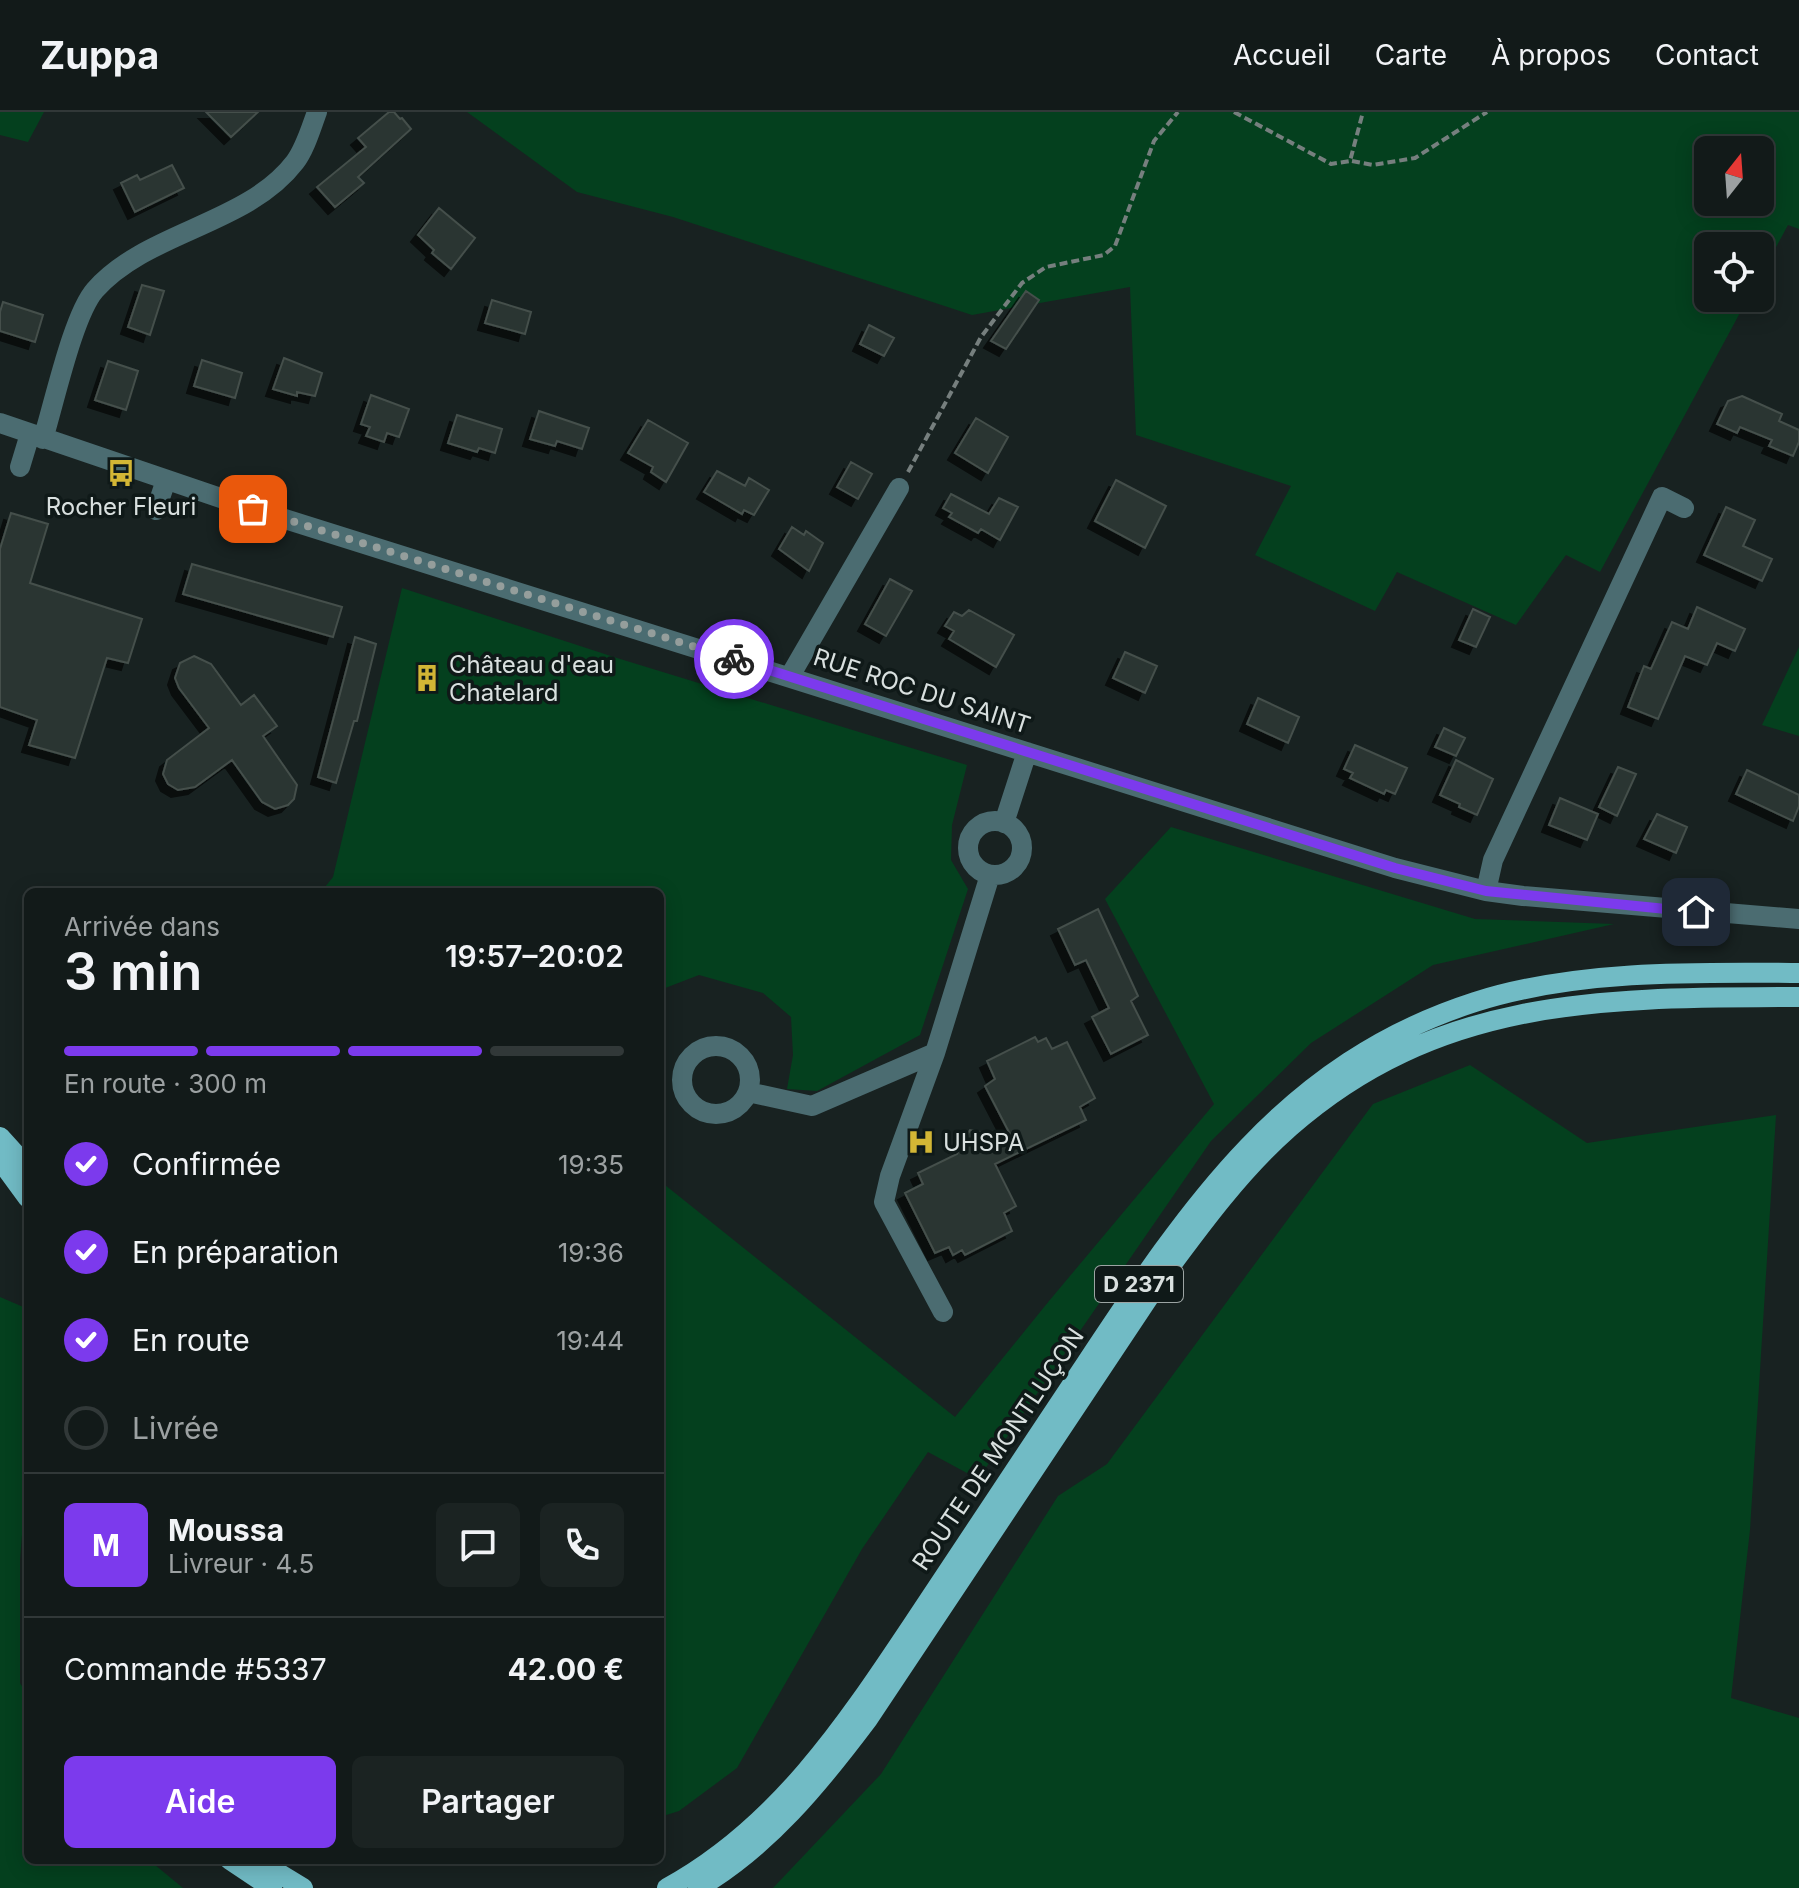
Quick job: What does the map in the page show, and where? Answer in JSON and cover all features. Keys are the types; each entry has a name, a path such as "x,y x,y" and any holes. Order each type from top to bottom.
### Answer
{"main road":[{"name":"ROUTE DE MONTLUÇON","path":"667,1888 730,1847 781,1801 816,1760 867,1693 1168,1243 1239,1154 1311,1088 1385,1041 1478,1001 1546,987 1631,977 1799,973"},
{"name":"ROUTE DE MONTLUÇON","path":"698,1888 749,1852 772,1831 842,1754 1161,1279 1206,1217 1263,1153 1322,1101 1353,1079 1423,1043 1506,1015 1619,1001 1799,997"},
{"path":"0,1137 24,1164"},
{"path":"0,1160 24,1193"},
{"path":"236,1864 272,1888"},
{"path":"264,1864 303,1888"}],"street":[{"path":"20,467 36,437 79,318 94,291 122,266 263,192 296,162 317,112"},
{"name":"RUE ROC DU SAINT","path":"0,423 166,480 1354,856 1486,891 1799,919"},
{"path":"156,510 166,480"},
{"path":"790,676 899,488"},
{"path":"1486,891 1493,860 1662,497 1684,508"},
{"path":"1004,823 1027,752"},
{"path":"986,823 1004,823 1012,827 1021,842 1020,860 1007,872 990,875 975,866 968,850 969,842 973,833 986,823"},
{"path":"943,1312 884,1202 890,1176 935,1053 990,875"},
{"path":"748,1092 812,1106 935,1053"}],"path":[{"path":"899,488 981,337 1022,283 1046,267 1104,255 1115,246 1154,141 1178,112"},
{"path":"1234,112 1331,164 1350,161 1373,165 1415,158 1487,112"},
{"path":"1350,161 1363,112"}],"green space":[{"path":"0,112 44,112 28,142 0,135"},
{"path":"467,112 1799,112 1799,229 1788,225 1774,251 1774,232 1694,232 1694,312 1740,312 1600,572 1566,555 1516,625 1397,572 1375,611 1255,555 1291,486 1136,435 1130,287 972,315 673,217 577,192"},
{"path":"402,588 617,658 967,765 952,825 951,860 968,889 920,1035 817,1091 787,1089 793,1055 791,1017 763,993 699,975 664,988 664,888 324,888 333,877"},
{"path":"1799,647 1799,736 1762,725"},
{"path":"1171,827 1475,919 1614,924 1433,965 1311,1043 1211,1141 978,1479 928,1452 862,1549 737,1768 679,1811 664,1816 664,1184 955,1417 1214,1104 1105,899"},
{"path":"1470,1065 1587,1143 1776,1115 1750,1530 1731,1698 1799,1718 1799,1888 773,1888 881,1774 1058,1496 1107,1464 1373,1104"},
{"path":"0,1297 24,1307 20,1683 24,1690 24,1864 154,1864 183,1888 0,1888"}],"building":[{"path":"206,112 258,112 231,137"},
{"path":"389,112 402,118 411,129 358,177 364,183 335,207 317,187 366,147 358,138"},
{"path":"172,165 184,188 135,212 121,183 137,175 140,180"},
{"path":"439,208 475,238 451,269 432,253 434,250 418,235"},
{"path":"142,285 164,291 150,335 128,327"},
{"path":"1026,291 1039,300 1006,349 991,341"},
{"path":"492,300 531,312 525,334 485,323"},
{"path":"3,302 43,315 35,342 0,331"},
{"path":"869,325 894,338 884,356 860,344"},
{"path":"284,358 322,373 315,396 297,392 297,396 273,389"},
{"path":"202,360 242,373 235,398 194,386"},
{"path":"108,361 138,371 126,410 95,400"},
{"path":"371,395 409,409 399,437 387,433 384,442 366,436 370,427 361,424"},
{"path":"1742,396 1782,414 1779,421 1799,430 1799,442 1793,456 1769,446 1772,440 1740,427 1737,433 1717,424 1728,401"},
{"path":"539,411 589,428 582,449 557,441 555,446 530,439"},
{"path":"457,415 502,429 495,453 479,448 477,452 448,443"},
{"path":"976,418 1008,437 988,473 955,453"},
{"path":"648,420 688,443 666,482 651,472 653,467 628,453"},
{"path":"851,462 872,474 858,499 837,487"},
{"path":"717,471 745,486 749,478 769,490 754,515 744,510 742,514 704,492"},
{"path":"1116,480 1166,506 1145,548 1095,521"},
{"path":"951,494 989,514 999,498 1018,507 1000,540 981,529 978,533 949,517 952,513 943,508"},
{"path":"1726,507 1755,520 1743,546 1772,559 1762,581 1704,555"},
{"path":"11,513 48,524 30,583 142,619 128,663 107,658 75,758 29,745 37,720 0,707 0,549"},
{"path":"792,527 804,535 806,531 823,543 809,571 779,549"},
{"path":"192,564 342,607 333,637 183,594"},
{"path":"890,579 912,591 886,636 865,624"},
{"path":"1697,607 1745,629 1735,651 1717,643 1707,665 1685,656 1658,719 1628,707 1644,666 1651,669 1672,622 1688,629"},
{"path":"1473,609 1490,617 1476,647 1459,640"},
{"path":"969,610 1014,635 996,667 949,639 954,631 945,626 954,612 962,616"},
{"path":"355,637 376,644 357,721 354,721 336,783 318,777"},
{"path":"1125,652 1157,666 1145,693 1113,678"},
{"path":"194,656 211,664 241,705 254,695 277,726 263,736 297,785 294,799 288,805 275,809 262,802 232,760 195,787 178,790 168,784 163,774 167,760 209,728 175,678 180,663"},
{"path":"1258,698 1299,717 1288,743 1247,724"},
{"path":"1444,728 1465,738 1456,756 1435,747"},
{"path":"1355,745 1407,768 1395,794 1386,790 1384,794 1350,778 1353,773 1344,769"},
{"path":"1456,760 1493,779 1477,815 1440,795"},
{"path":"1618,767 1636,774 1617,816 1599,807"},
{"path":"1747,770 1799,795 1799,806 1793,821 1736,794"},
{"path":"1560,798 1598,814 1587,840 1549,825"},
{"path":"1657,814 1687,827 1676,853 1644,839"},
{"path":"1098,909 1138,996 1131,1001 1148,1035 1111,1054 1092,1017 1109,1008 1086,960 1075,965 1058,929"},
{"path":"1035,1037 1038,1042 1046,1038 1052,1049 1067,1042 1095,1098 1080,1107 1086,1120 995,1164 1016,1206 1004,1213 1012,1231 965,1255 962,1250 953,1255 949,1247 935,1253 905,1193 923,1184 918,1173 957,1154 970,1130 1012,1138 985,1086 995,1079 987,1061"}],"way so far":[{"path":"253,509 734,659"}],"place":[{"name":"Rocher Fleuri","path":"121,473"},
{"name":"Château d'eau Chatelard","path":"427,678"},
{"name":"UHSPA","path":"921,1142"}],"route":[{"path":"734,659 1395,868 1486,891 1696,912"}]}
